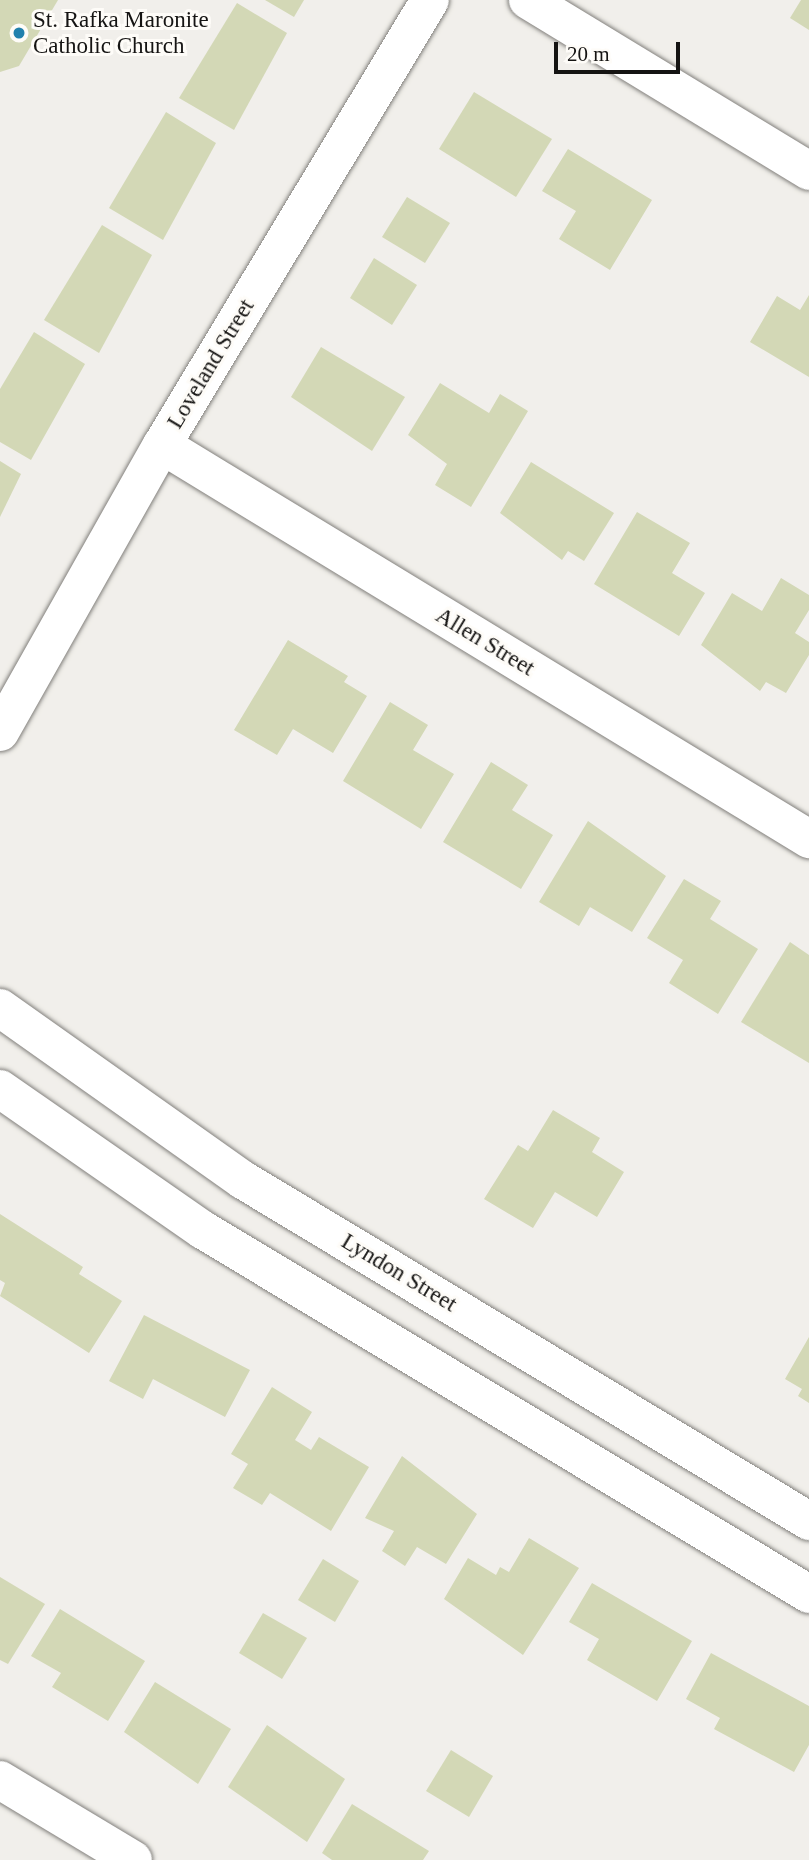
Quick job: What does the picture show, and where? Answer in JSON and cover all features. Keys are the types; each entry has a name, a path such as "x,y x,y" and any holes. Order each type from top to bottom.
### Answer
{"street":[{"name":"Loveland Street","path":"0,732 162,445 430,0"},
{"path":"528,0 809,171"},
{"name":"Allen Street","path":"162,445 809,839"},
{"name":"Lyndon Street","path":"0,1008 243,1180 809,1521"},
{"path":"0,1089 203,1230 809,1594"},
{"path":"0,1780 133,1860"}],"building":[{"name":"St. Rafka Maronite Catholic Church","path":"0,0 58,0 19,66 0,72"},
{"path":"265,0 304,0 294,17"},
{"path":"801,0 809,0 809,30 790,18"},
{"path":"237,3 287,33 234,130 179,98"},
{"path":"474,92 552,139 516,197 439,149"},
{"path":"166,112 216,143 163,240 109,208"},
{"path":"568,149 652,200 610,270 559,239 576,211 542,191"},
{"path":"407,197 450,223 425,263 382,237"},
{"path":"102,225 152,255 99,353 44,320"},
{"path":"374,258 417,285 392,325 350,298"},
{"path":"809,295 809,377 750,342 777,296 800,310"},
{"path":"34,332 85,364 31,460 0,442 0,389"},
{"path":"321,347 405,397 372,451 291,397"},
{"path":"440,383 489,413 500,394 528,411 471,507 435,485 447,464 408,435"},
{"path":"0,461 21,474 0,517"},
{"path":"531,462 614,513 584,561 568,551 562,560 500,513"},
{"path":"637,512 690,543 672,573 705,593 679,636 594,584"},
{"path":"781,578 809,595 809,610 795,633 809,642 809,655 786,693 766,682 760,691 701,645 732,593 762,611"},
{"path":"288,640 348,676 344,682 367,696 333,753 293,729 277,755 234,730"},
{"path":"390,702 428,725 413,750 454,774 421,829 343,781"},
{"path":"491,762 528,785 512,810 553,835 521,889 443,842"},
{"path":"588,821 666,876 632,932 590,907 579,926 539,902"},
{"path":"684,879 721,901 710,919 758,949 718,1014 669,983 683,960 647,938"},
{"path":"790,942 809,955 809,1063 741,1022"},
{"path":"553,1110 600,1138 592,1152 624,1172 597,1217 555,1192 533,1228 484,1199 518,1145 528,1151"},
{"path":"0,1214 83,1267 79,1274 122,1301 89,1353 0,1296 5,1283 0,1280"},
{"path":"144,1315 250,1370 225,1417 153,1379 143,1399 109,1381"},
{"path":"809,1337 809,1403 798,1396 802,1389 785,1379"},
{"path":"272,1387 312,1412 295,1440 311,1450 319,1437 369,1467 331,1531 270,1493 262,1505 233,1488 248,1464 231,1454"},
{"path":"402,1456 477,1514 446,1564 417,1547 405,1566 382,1551 394,1531 365,1518"},
{"path":"529,1538 579,1568 523,1655 444,1599 468,1558 496,1575 500,1567 509,1572"},
{"path":"323,1559 359,1581 335,1622 298,1600"},
{"path":"0,1577 45,1604 8,1664 0,1660"},
{"path":"592,1583 692,1641 657,1701 587,1660 599,1639 569,1622"},
{"path":"60,1609 145,1661 108,1721 52,1687 61,1673 31,1656"},
{"path":"263,1613 307,1638 282,1679 239,1653"},
{"path":"711,1653 809,1706 809,1745 794,1772 714,1729 720,1718 686,1699"},
{"path":"155,1682 231,1729 198,1784 124,1732"},
{"path":"267,1725 345,1779 307,1842 228,1787"},
{"path":"451,1750 493,1776 469,1817 426,1791"},
{"path":"352,1804 429,1851 423,1860 332,1860 322,1853"}],"place":[{"name":"St. Rafka Maronite Catholic Church","path":"19,33"}]}
